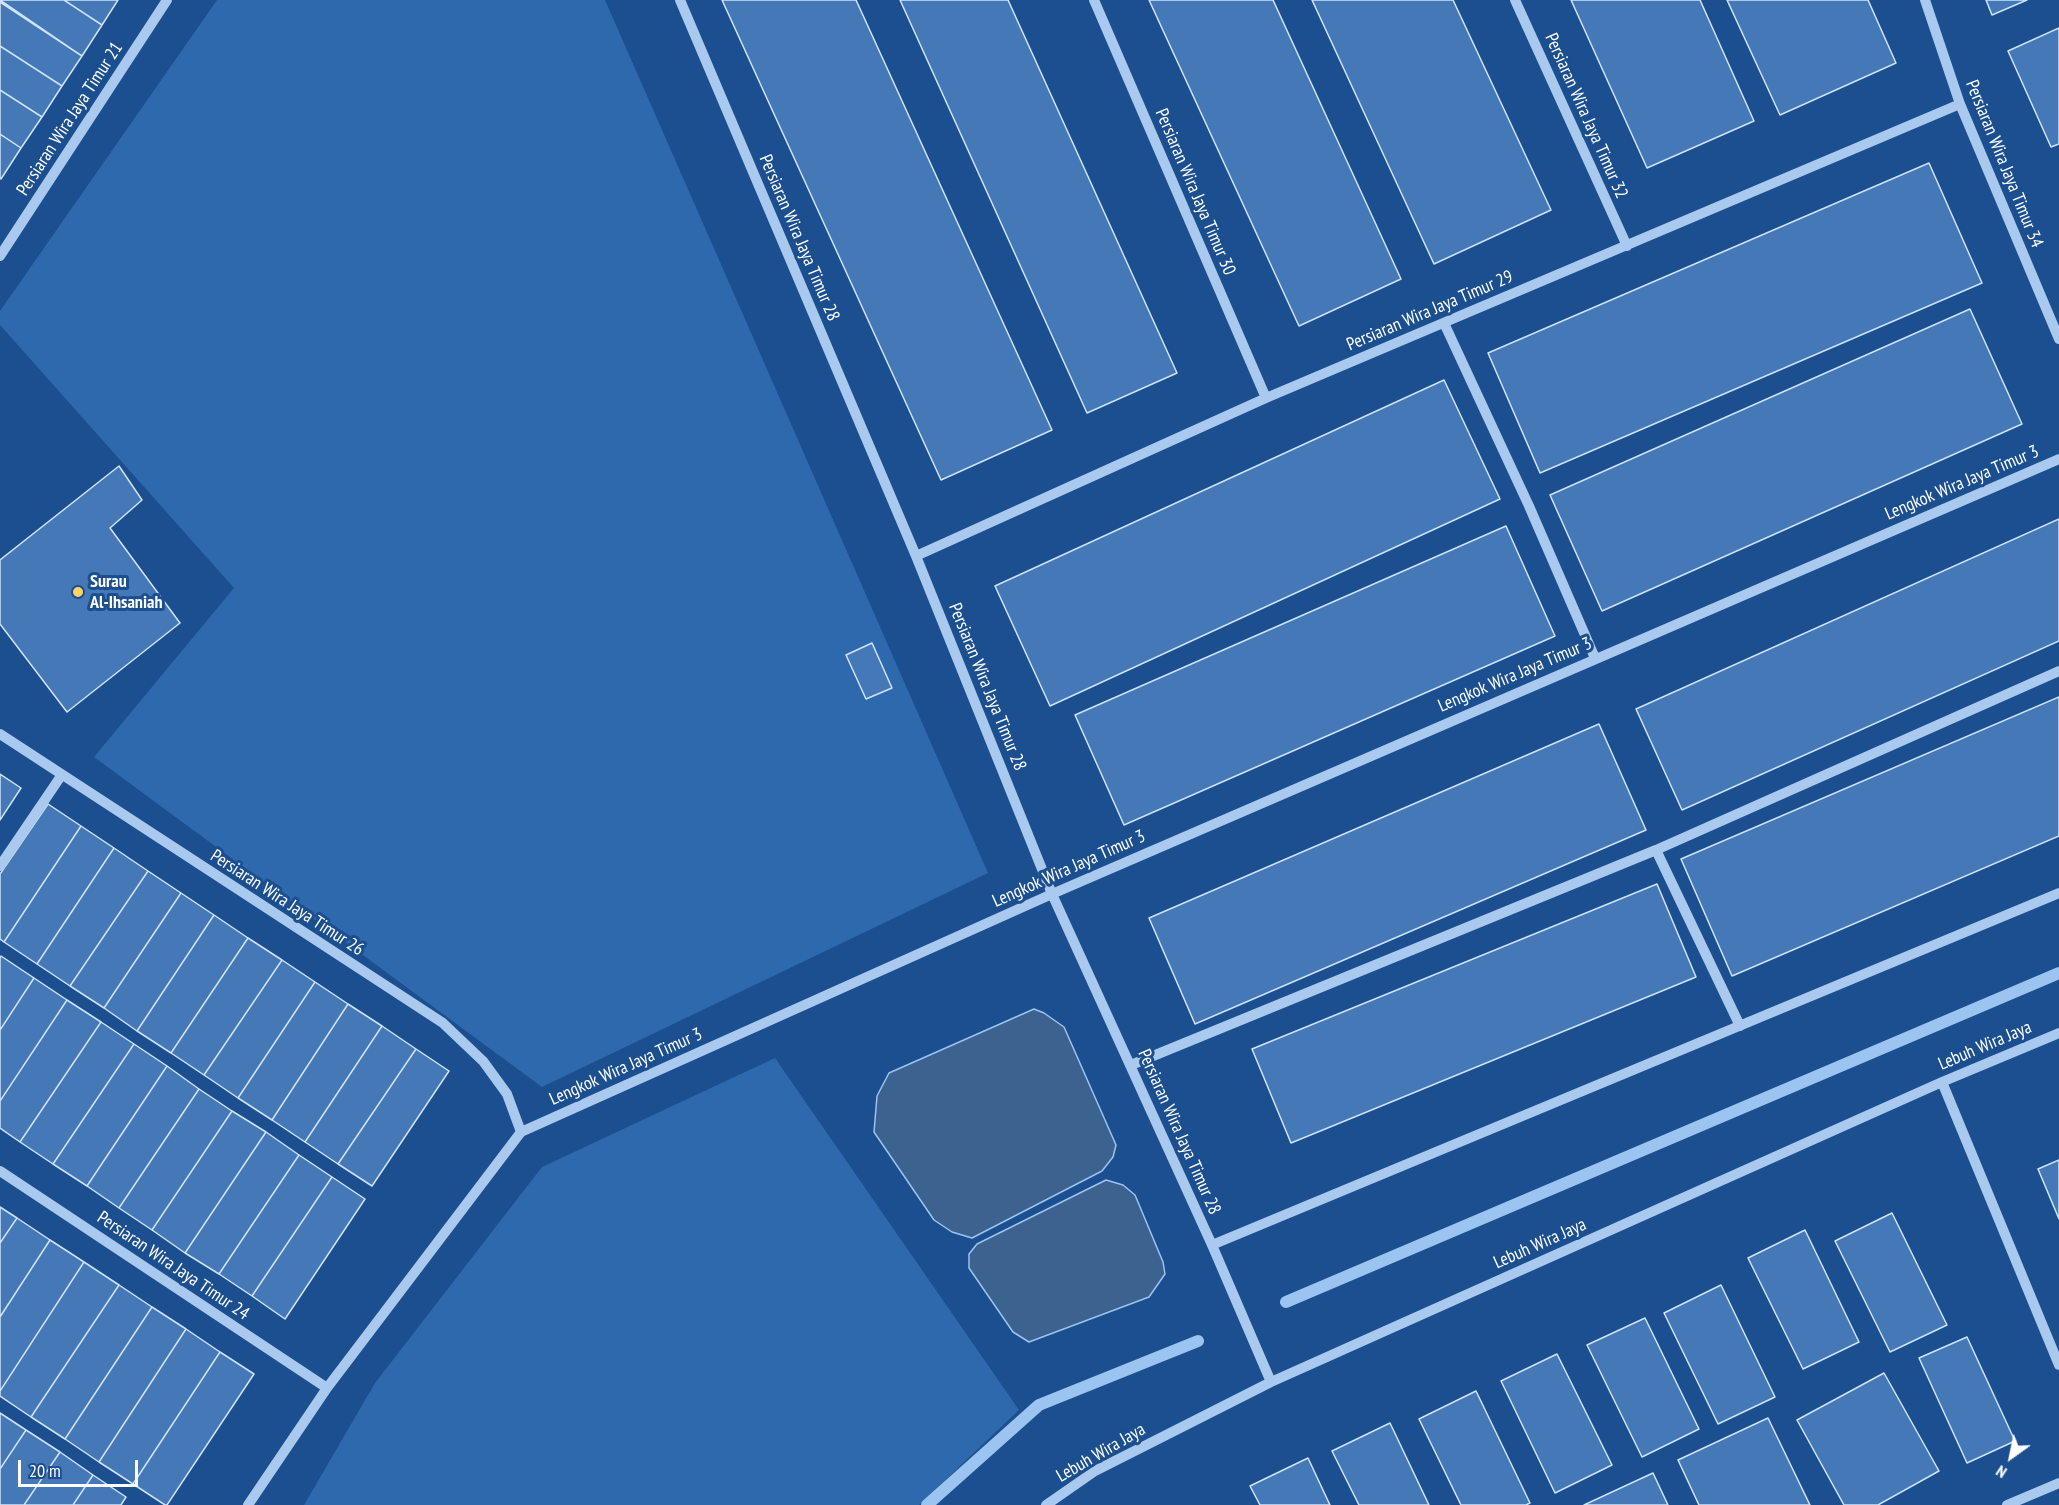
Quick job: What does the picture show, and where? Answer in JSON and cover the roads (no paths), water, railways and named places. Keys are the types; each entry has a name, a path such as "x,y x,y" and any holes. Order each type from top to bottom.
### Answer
{"street":[{"name":"Persiaran Wira Jaya Timur 21","path":"0,256 167,0"},
{"name":"Persiaran Wira Jaya Timur 28","path":"680,0 916,556 1052,894 1212,1245 1271,1382"},
{"name":"Persiaran Wira Jaya Timur 30","path":"1094,0 1266,398"},
{"name":"Persiaran Wira Jaya Timur 32","path":"1515,0 1627,246"},
{"name":"Persiaran Wira Jaya Timur 34","path":"1925,0 1960,104 2059,339"},
{"name":"Persiaran Wira Jaya Timur 29","path":"916,556 1266,398 1960,104"},
{"path":"1444,323 1529,506 1595,658"},
{"name":"Lengkok Wira Jaya Timur 3","path":"248,1505 327,1388 521,1132 1052,894 2059,459"},
{"path":"1131,1065 1656,850 2059,671"},
{"name":"Persiaran Wira Jaya Timur 26","path":"0,734 442,1023 483,1061 507,1094 521,1132"},
{"path":"0,866 61,776"},
{"path":"1656,850 1740,1026"},
{"path":"1212,1245 2059,893"},
{"name":"Lebuh Wira Jaya","path":"1046,1505 1095,1471 1271,1382 1942,1082 2059,1033"},
{"path":"1942,1082 2059,1365"},
{"name":"Persiaran Wira Jaya Timur 24","path":"0,1171 327,1388"},
{"path":"2007,1505 2059,1483"}],"waterway":[{"path":"1286,1302 2059,973"},
{"path":"927,1505 1039,1405 1198,1341"}],"place":[{"name":"Surau Al-Ihsaniah","path":"78,592"}]}
